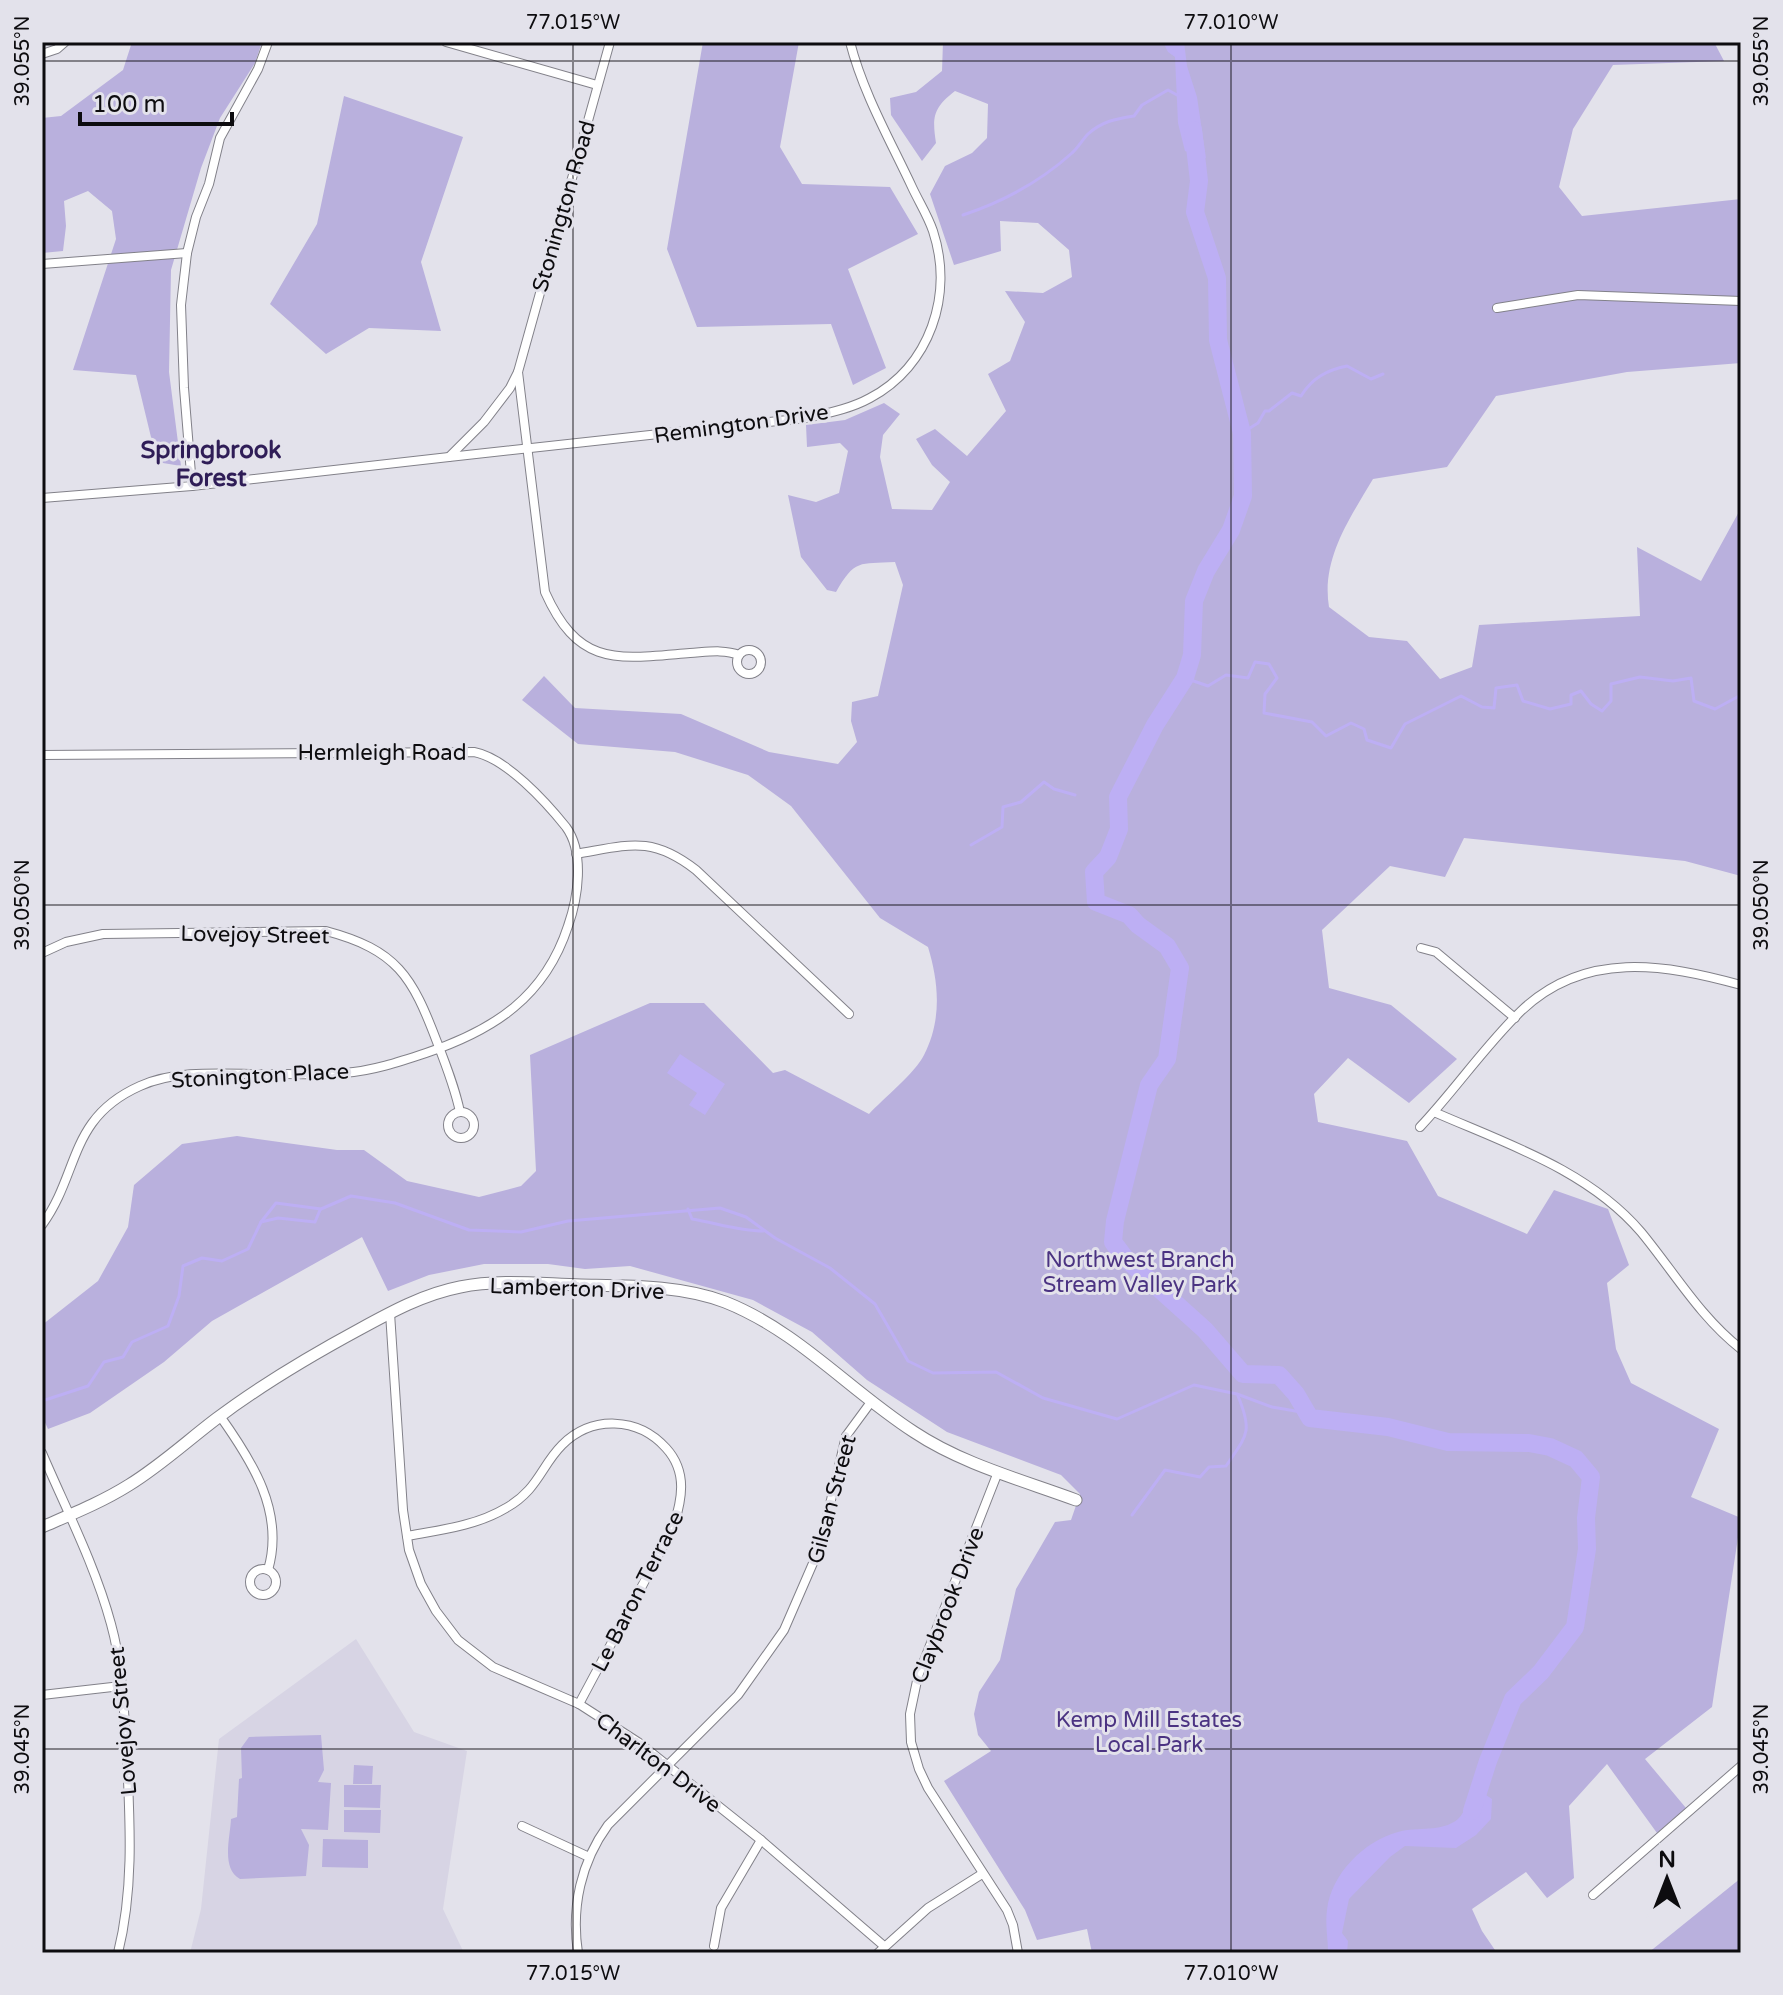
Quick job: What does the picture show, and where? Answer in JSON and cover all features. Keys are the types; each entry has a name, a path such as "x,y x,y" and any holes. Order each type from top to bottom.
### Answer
{"street":[{"path":"42,54 57,49 65,42"},
{"path":"192,486 181,305 187,253 220,138 258,69 268,42"},
{"path":"446,42 597,85"},
{"name":"Stonington Road","path":"449,457 484,422 518,372 610,42"},
{"name":"Remington Drive","path":"449,457 806,418 852,407 899,379 927,341 937,314 941,286 940,258 933,230 877,113 850,42"},
{"path":"42,264 187,253"},
{"path":"1497,308 1578,295 1741,301"},
{"name":"Stonington Road","path":"518,372 545,592 557,620 573,638 597,652 613,656 639,658 719,651 739,655"},
{"path":"42,498 192,486 449,457"},
{"name":"Hermleigh Road","path":"42,755 482,753 507,766 563,824 575,844 576,854"},
{"path":"576,854 630,845 662,848 675,853 849,1014"},
{"name":"Stonington Place","path":"42,1225 50,1213 80,1139 94,1120 117,1099 141,1085 187,1075 344,1073 391,1065 440,1049 488,1028 524,1000 547,972 562,944 576,889 576,854"},
{"name":"Lovejoy Street","path":"42,953 66,942 103,934 326,931 353,938 382,953 401,969 425,1009 456,1092 460,1112"},
{"path":"1421,948 1436,952 1515,1018"},
{"path":"1420,1127 1515,1018 1550,990 1606,969 1643,965 1689,971 1741,985"},
{"path":"1434,1112 1550,1162 1615,1206 1640,1231 1689,1297 1726,1338 1741,1349"},
{"name":"Lamberton Drive","path":"42,1527 131,1484 220,1416 307,1357 428,1296 487,1283 632,1286 696,1294 725,1302 786,1334 871,1402 917,1434 998,1472 1076,1500"},
{"name":"Charlton Drive","path":"390,1313 409,1550 421,1584 458,1640 502,1672 579,1704 669,1765 761,1840 881,1949"},
{"name":"Gilsan Street","path":"578,1953 575,1908 580,1881 595,1843 608,1825 738,1695 784,1630 820,1547 846,1436 871,1402"},
{"path":"220,1416 247,1454 265,1491 273,1537 268,1570"},
{"name":"Le Baron Terrace","path":"407,1536 470,1524 504,1510 537,1482 562,1445 588,1427 621,1423 637,1428 663,1445 671,1454 679,1473 682,1501 673,1528 579,1704"},
{"name":"Lovejoy Street","path":"42,1453 91,1566 117,1649 129,1815 129,1881 118,1953"},
{"name":"Claybrook Drive","path":"998,1472 918,1676 910,1714 911,1742 928,1788 1007,1910 1018,1953"},
{"path":"42,1695 121,1686"},
{"path":"1593,1895 1741,1766"},
{"path":"522,1826 589,1857"},
{"path":"714,1946 721,1908 761,1840"},
{"path":"881,1949 928,1908 982,1874"}],"shaded area":[{"path":"1163,42 1184,42 1187,66 1197,97 1206,158 1185,151 1178,123 1175,57"},
{"path":"680,1054 725,1084 705,1115 689,1105 697,1093 667,1073"},
{"path":"356,1639 414,1732 467,1751 443,1909 464,1953 190,1953 201,1909 219,1739"},
{"path":"1474,1787 1492,1799 1491,1819 1476,1835 1456,1848 1405,1846 1390,1857 1349,1899 1342,1933 1348,1941 1347,1953 1328,1953 1326,1915 1330,1897 1351,1861 1385,1836 1406,1830 1437,1828 1458,1819"}],"green space":[{"path":"132,42 262,42 255,63 220,118 201,168 171,270 169,372 181,466 157,462 136,375 73,370 116,239 112,211 88,191 64,201 66,226 63,251 42,253 42,118 61,116 123,70"},
{"path":"703,42 799,42 780,147 802,184 890,187 918,234 848,269 886,368 853,385 831,324 697,327 667,249"},
{"path":"943,42 1714,42 1724,61 1613,65 1573,129 1559,187 1582,216 1741,199 1741,363 1627,372 1496,396 1447,467 1373,479 1339,540 1329,572 1329,607 1369,637 1407,641 1440,679 1472,667 1479,625 1640,616 1637,547 1701,581 1741,508 1741,876 1685,861 1464,838 1445,877 1390,866 1322,930 1329,988 1391,1005 1457,1059 1409,1103 1348,1058 1314,1094 1318,1122 1407,1141 1438,1196 1527,1234 1554,1190 1608,1209 1629,1265 1607,1283 1616,1349 1631,1383 1719,1429 1691,1497 1741,1518 1712,1707 1645,1759 1686,1808 1657,1833 1607,1764 1569,1806 1574,1878 1547,1898 1526,1872 1472,1909 1497,1953 1092,1953 1087,1929 1037,1940 1025,1910 944,1781 991,1751 978,1735 974,1714 979,1692 1000,1660 1016,1589 1055,1522 1071,1520 1080,1494 1061,1475 947,1432 867,1380 812,1332 753,1300 630,1266 585,1269 548,1264 484,1264 429,1275 388,1291 362,1237 212,1321 164,1362 90,1413 48,1429 42,1416 42,1325 98,1281 128,1227 134,1185 182,1144 237,1136 337,1150 364,1150 407,1181 479,1197 521,1186 536,1171 530,1055 650,1003 704,1003 773,1073 785,1070 869,1114 920,1062 934,1028 937,1001 935,974 928,947 880,918 791,806 748,775 675,752 578,744 522,700 544,676 575,708 681,714 769,752 838,764 857,742 851,721 852,702 878,696 903,585 895,562 873,563 859,565 848,574 836,592 827,590 801,557 788,495 816,502 839,493 848,451 840,443 807,447 806,425 845,420 884,403 900,414 883,435 880,457 892,509 932,510 950,482 932,465 916,439 935,429 967,456 1006,411 988,374 1010,361 1025,322 1005,291 1043,293 1072,277 1069,250 1038,223 1000,221 1001,251 954,265 930,194 945,166 972,153 987,138 988,104 955,91 948,97 936,114 936,143 922,161 891,115 890,98 916,92 942,71"},
{"path":"344,96 463,137 421,262 441,331 369,328 326,354 270,304 317,224"},
{"path":"321,1735 324,1770 318,1782 331,1783 328,1830 301,1829 309,1845 306,1876 240,1879 230,1868 228,1852 231,1819 237,1817 239,1779 242,1778 241,1748 249,1737"},
{"path":"354,1765 373,1766 372,1784 353,1784"},
{"path":"344,1785 381,1785 380,1808 344,1807"},
{"path":"344,1810 381,1810 380,1833 344,1832"},
{"path":"323,1839 368,1840 368,1868 322,1867"},
{"path":"1741,1878 1741,1953 1648,1953"}],"waterway":[{"path":"963,215 992,204 1034,181 1072,153 1099,126 1134,116 1142,105 1168,90 1177,95"},
{"path":"1193,130 1199,181 1195,212 1217,278 1218,340 1242,433 1243,496 1231,530 1206,571 1194,601 1192,655 1185,678 1155,725 1118,797 1119,829 1108,857 1094,872 1096,902 1129,915 1167,946 1180,968 1167,1059 1149,1085 1115,1221 1113,1242 1125,1258 1205,1330 1243,1374 1279,1375 1296,1394 1310,1418 1388,1427 1448,1442 1529,1443 1550,1447 1576,1459 1591,1477 1586,1518 1587,1549 1575,1627 1541,1672 1513,1699 1472,1811"},
{"path":"1242,433 1258,423 1265,411 1292,393 1301,396 1310,384 1333,370 1347,366 1371,379 1383,374"},
{"path":"1185,678 1208,686 1226,675 1248,678 1255,662 1269,664 1277,678 1265,694 1264,713 1312,722 1326,736 1351,723 1364,729 1367,740 1391,748 1405,724 1461,696 1482,707 1494,708 1496,688 1517,685 1523,701 1550,709 1571,704 1571,695 1581,691 1591,704 1602,711 1611,701 1611,684 1640,677 1673,681 1691,678 1694,701 1715,709 1741,695"},
{"path":"971,845 1002,827 1003,807 1021,802 1044,782 1054,789 1075,795"},
{"path":"42,1401 88,1386 104,1362 123,1357 132,1342 168,1326 179,1296 183,1266 202,1258 222,1261 248,1249 261,1222 276,1203 321,1209 351,1196 395,1203 469,1230 521,1232 568,1221 720,1208 746,1217 775,1238 830,1268 875,1304 908,1361 933,1373 996,1372 1043,1398 1117,1419 1194,1385 1237,1394 1272,1407 1307,1413"},
{"path":"688,1209 692,1219 763,1231"},
{"path":"261,1222 278,1218 315,1222 320,1210"},
{"path":"1132,1515 1165,1470 1200,1477 1209,1467 1226,1466 1246,1433 1238,1396"}],"district":[{"name":"Springbrook Forest","path":"211,464"}],"park label":[{"name":"Northwest Branch Stream Valley Park","path":"1140,1272"},
{"name":"Kemp Mill Estates Local Park","path":"1149,1732"}]}
